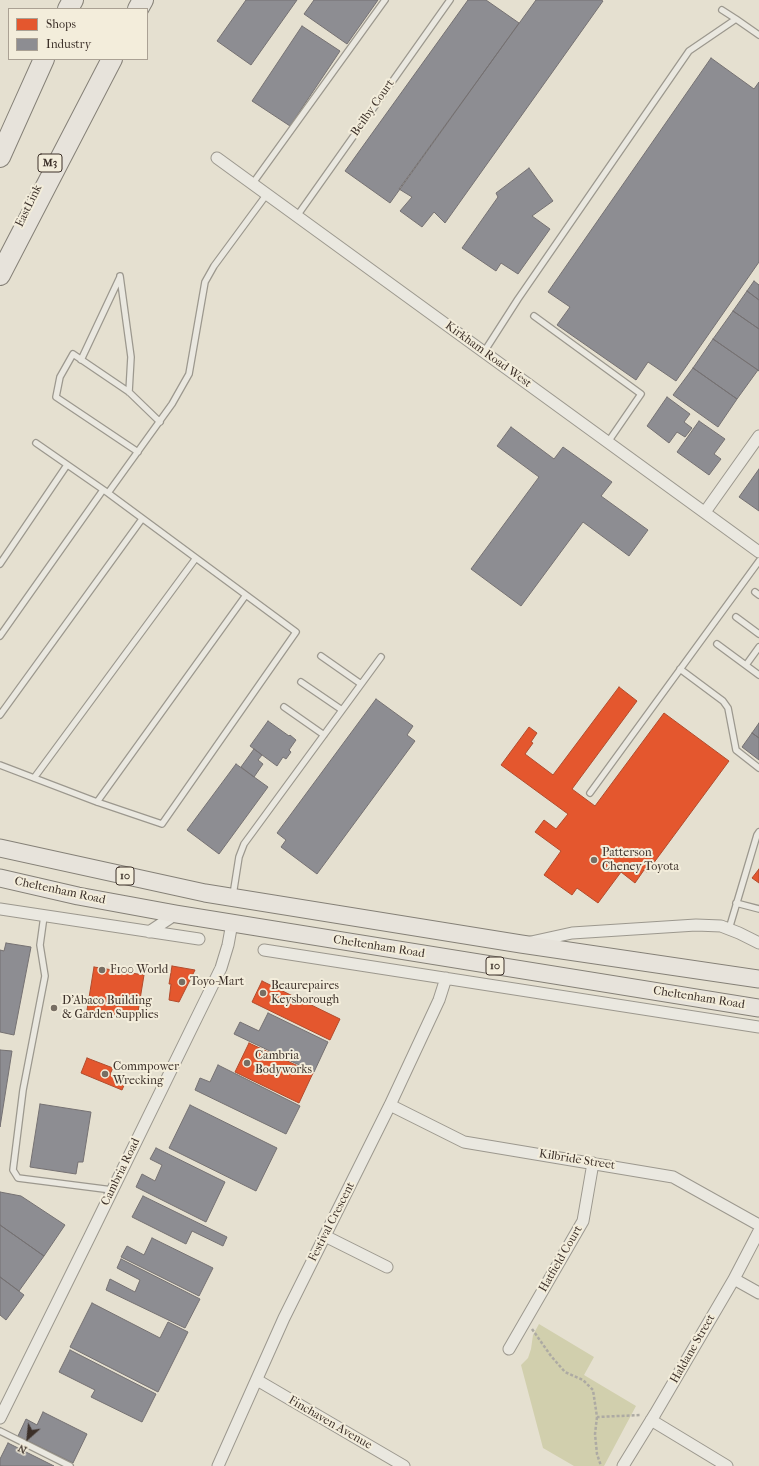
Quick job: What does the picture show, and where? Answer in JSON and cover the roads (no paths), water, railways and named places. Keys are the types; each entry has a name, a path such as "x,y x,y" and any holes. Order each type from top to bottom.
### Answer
{"highway":[{"path":"0,156 44,60"},
{"name":"EastLink","path":"0,267 100,60"},
{"path":"0,274 111,60"}],"main road":[{"name":"10","path":"0,848 205,893 521,944 756,977"},
{"name":"Cheltenham Road","path":"0,878 78,896 176,914 759,1008"},
{"path":"232,897 232,923"}],"street":[{"name":"Kirkham Road West","path":"217,158 759,552"},
{"path":"705,512 759,436"},
{"name":"Cheltenham Road","path":"0,909 199,939"},
{"path":"150,932 176,914"},
{"name":"Cambria Road","path":"0,1418 221,968 228,945 232,923"},
{"path":"521,944 572,934 696,925 714,925 729,929 759,943"},
{"path":"314,937 320,945 323,956 326,959"},
{"name":"Cheltenham Road","path":"264,950 759,1027"},
{"name":"Festival Crescent","path":"218,1466 284,1318 390,1105 439,1000 446,978"},
{"name":"Kilbride Street","path":"390,1105 464,1142 673,1177 759,1225"},
{"name":"Hatfield Court","path":"509,1349 584,1221 593,1163"},
{"name":"Haldane Street","path":"624,1466 734,1279 759,1231"},
{"path":"325,1236 387,1267"},
{"path":"734,1279 759,1293"},
{"name":"Finchaven Avenue","path":"257,1380 404,1466"},
{"path":"653,1417 727,1466"}],"lane":[{"path":"252,183 385,0"},
{"name":"Beilby Court","path":"297,216 450,0"},
{"path":"722,10 759,35"},
{"path":"484,352 518,299 690,51 736,20"},
{"path":"0,636 106,492 138,452 172,404 188,374 205,282 214,266 267,194"},
{"path":"81,360 120,276 131,357 129,392"},
{"path":"534,316 641,394 608,442"},
{"path":"138,452 56,397 60,377 73,354 129,392 160,422"},
{"path":"0,766 162,824 296,632 142,518 36,443"},
{"path":"0,564 67,465"},
{"path":"0,715 142,518"},
{"path":"34,778 196,558"},
{"path":"590,793 759,561"},
{"path":"97,802 246,595"},
{"path":"736,617 759,634"},
{"path":"717,644 759,675"},
{"path":"746,665 759,647"},
{"path":"321,656 361,684"},
{"path":"232,897 238,861 243,847 381,657"},
{"path":"680,669 723,701 728,708 736,750 759,768"},
{"path":"302,682 342,710"},
{"path":"284,706 324,736"},
{"path":"729,929 759,832"},
{"path":"736,903 759,909"},
{"path":"44,916 40,945 45,976 23,1090 13,1170 18,1178 113,1190"},
{"path":"0,1431 70,1466"}],"place":[{"name":"Patterson Cheney Toyota","path":"594,860"},
{"name":"F100 World","path":"102,970"},
{"name":"Toyo-Mart","path":"182,982"},
{"name":"Beaurepaires Keysborough","path":"263,993"},
{"name":"D'Abaco Building & Garden Supplies","path":"54,1008"},
{"name":"Cambria Bodyworks","path":"247,1063"},
{"name":"Commpower Wrecking","path":"105,1074"}]}
